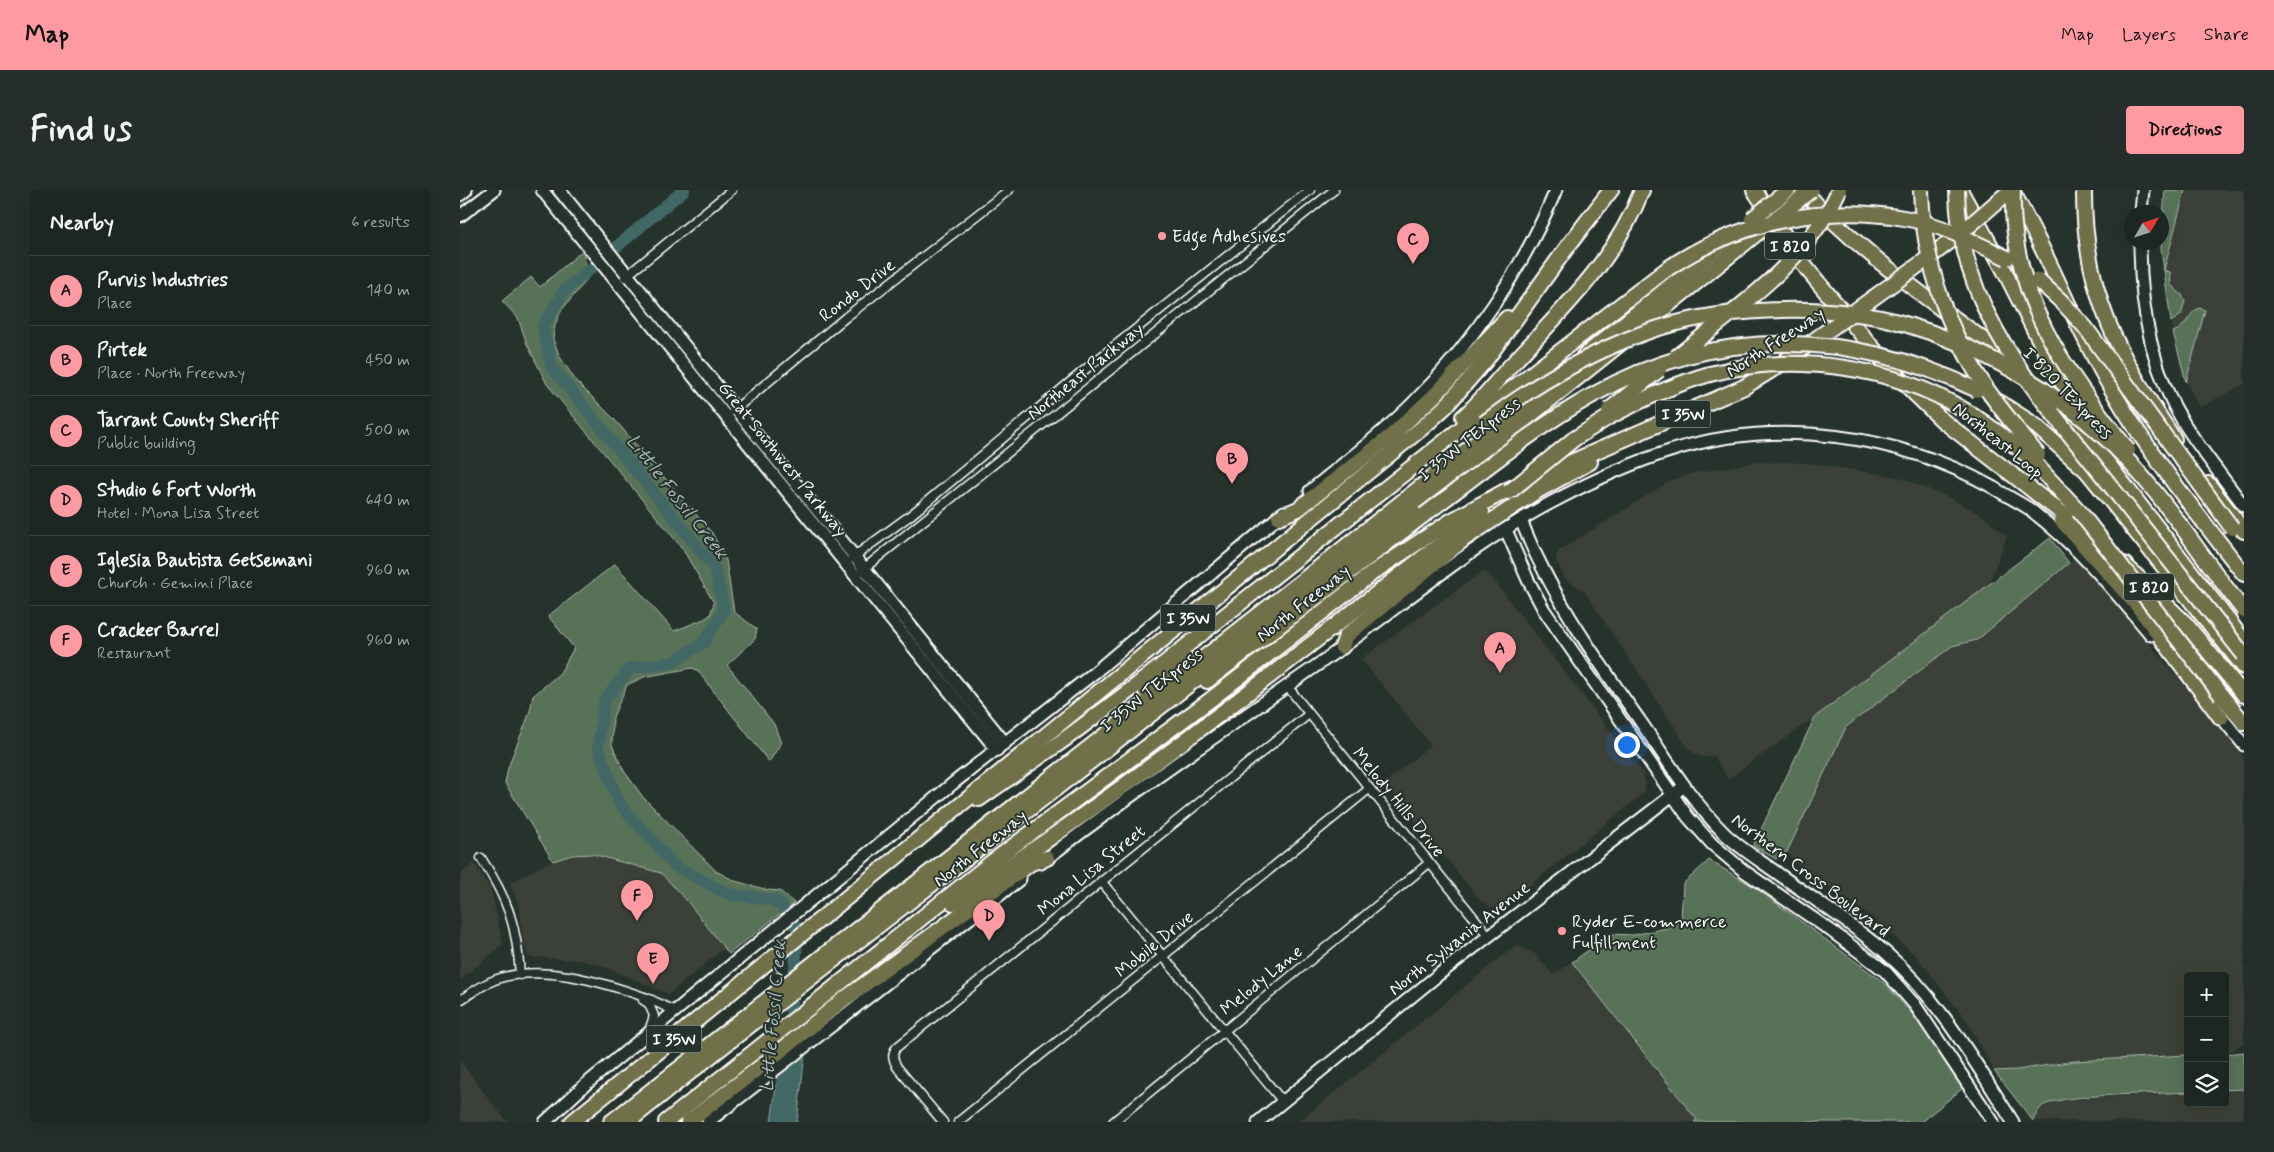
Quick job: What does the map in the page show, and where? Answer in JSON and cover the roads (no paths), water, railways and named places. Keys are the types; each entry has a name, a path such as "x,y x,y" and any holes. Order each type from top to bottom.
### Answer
{"highway":[{"name":"I 35W","path":"572,1122 823,915 1422,428 1446,406 1486,360 1612,190"},
{"path":"1337,526 1348,512 1471,410 1585,286 1605,261 1621,234 1642,190"},
{"name":"Northeast Loop","path":"1754,190 1807,269 1887,365 1942,420 2089,533 2150,588 2208,649 2244,695"},
{"name":"I 35W TEXpress","path":"628,1122 1136,725 1756,225 1788,190"},
{"name":"I 820 TEXpress","path":"1803,190 1840,228 1868,252 2024,370 2070,416 2244,642"},
{"name":"I 35W TEXpress","path":"611,1122 1014,804 1756,225 1811,190"},
{"path":"911,926 926,922 1063,828 1372,599 1574,439 1733,310 1791,260 1820,223 1839,190"},
{"path":"1921,190 1925,239 1933,274 1957,337 1988,390 2244,723"},
{"path":"1959,190 1959,219 1966,256 1984,310 1997,334 2034,389 2244,655"},
{"name":"I 820 TEXpress","path":"1959,190 2004,270 2036,338 2074,403 2123,471 2244,626"},
{"path":"2012,190 2110,387 2175,486 2244,574"},
{"path":"2012,190 2014,222 2021,265 2031,299 2049,340 2080,389 2244,601"},
{"name":"North Freeway","path":"666,1122 1040,824 1210,700 1375,571 1441,527 1482,504 1550,471 1744,387 1778,366 1927,259 2012,190"},
{"path":"2084,190 2086,238 2091,269 2102,307 2115,341 2139,385 2184,454 2244,531"},
{"path":"823,915 838,912 979,799 1065,739 1137,685 1337,526 1667,269 1690,254 1750,227 1816,215 1904,218 1971,240 2007,258 2038,280 2062,302 2101,349 2232,528 2244,539"},
{"path":"1279,517 1298,510 1392,435 1436,395 1515,309 1529,300"},
{"path":"1014,804 1019,794 1133,704 1218,631 1484,423 1541,382 1577,362 1643,334 1676,324 1735,313 1766,311 1827,312 1896,322 1933,334 2006,367 2053,396 2090,424 2117,449 2142,477 2244,611"},
{"path":"1136,725 1156,716 1234,662 1424,515 1569,408 1624,379 1693,354 1769,343 1818,344 1865,352 1930,369 1962,382 2003,404 2048,436 2097,483 2244,667"},
{"path":"1574,439 1608,417 1659,391 1710,374 1748,367 1780,364 1840,368 1898,381 1930,392 1965,410 2028,456 2080,511"},
{"path":"1342,647 1346,636 1464,539 1537,490 1605,456 1621,440"},
{"path":"2149,447 2160,453 2208,516 2244,558"},
{"path":"2038,495 2092,552 2130,597 2221,718"},
{"path":"688,1122 820,1019 1031,863 1048,858"}],"main road":[{"path":"460,195 466,190"},
{"path":"460,216 494,190"},
{"name":"Great Southwest Parkway","path":"542,190 725,417 850,560 1001,746"},
{"name":"Great Southwest Parkway","path":"559,190 735,408 850,560"},
{"path":"545,1122 585,1084 776,930 956,781 1099,668 1411,406 1445,369 1488,312 1532,241 1556,190"},
{"path":"2142,205 2143,190"},
{"path":"2140,250 2148,333 2159,372 2193,437 2244,506"},
{"path":"708,1122 1048,858 1520,520 1603,476 1670,450 1749,436 1786,434 1838,437 1876,442 1922,455 1969,474 2026,507 2056,532 2108,583 2244,745"},
{"name":"Northern Cross Boulevard","path":"1520,520 1539,563 1555,592 1605,670 1699,806 1724,833 1752,856 1885,952 1926,994 1944,1016 2012,1119"},
{"name":"Northern Cross Boulevard","path":"1506,530 1540,602 1688,817 1712,844 1738,865 1885,971 1915,1005 1993,1122"},
{"path":"1591,678 1605,670"},
{"name":"North Sylvania Avenue","path":"1258,1122 1488,936 1685,786"},
{"path":"1915,1005 1926,994"},
{"path":"1999,1122 2012,1119"}],"street":[{"path":"616,281 625,272 732,190"},
{"name":"Rondo Drive","path":"725,417 846,317 1009,190"},
{"name":"Northeast Parkway","path":"850,560 912,514 1146,321 1252,236 1274,221 1310,190"},
{"name":"Northeast Parkway","path":"860,572 966,488 994,462 1262,246 1334,190"},
{"path":"1252,236 1262,246"},
{"path":"1146,321 1155,333"},
{"path":"956,477 966,488"},
{"name":"Melody Hills Drive","path":"1287,686 1488,936"},
{"name":"Mona Lisa Street","path":"943,1122 896,1068 893,1060 893,1051 1309,714"},
{"name":"Mobile Drive","path":"958,1122 1369,789"},
{"path":"481,858 494,878 512,917 518,946 520,975"},
{"name":"Melody Lane","path":"1113,1122 1429,863"},
{"path":"1101,881 1283,1102"},
{"path":"460,1000 491,981 520,975 560,974 580,978 638,996 676,1011"},
{"path":"638,996 649,1004 654,1016 653,1024 645,1036"}],"water":[{"path":"805,1054 797,1122 771,1122 778,1075"}],"waterway":[{"name":"Little Fossil Creek","path":"684,190 564,291 543,326 551,366 714,567 724,610 704,642 672,663 630,668 604,701 598,747 619,803 675,866 728,894 773,900 782,906 798,930 788,1052"}],"place":[{"name":"Edge Adhesives","path":"1162,236"},
{"name":"Tarrant County Sheriff","path":"1413,264"},
{"name":"Pirtek","path":"1232,484"},
{"name":"Purvis Industries","path":"1500,673"},
{"name":"Cracker Barrel","path":"637,921"},
{"name":"Ryder E-commerce Fulfillment","path":"1562,931"},
{"name":"Studio 6 Fort Worth","path":"989,941"},
{"name":"Iglesia Bautista Getsemani","path":"653,984"}]}
